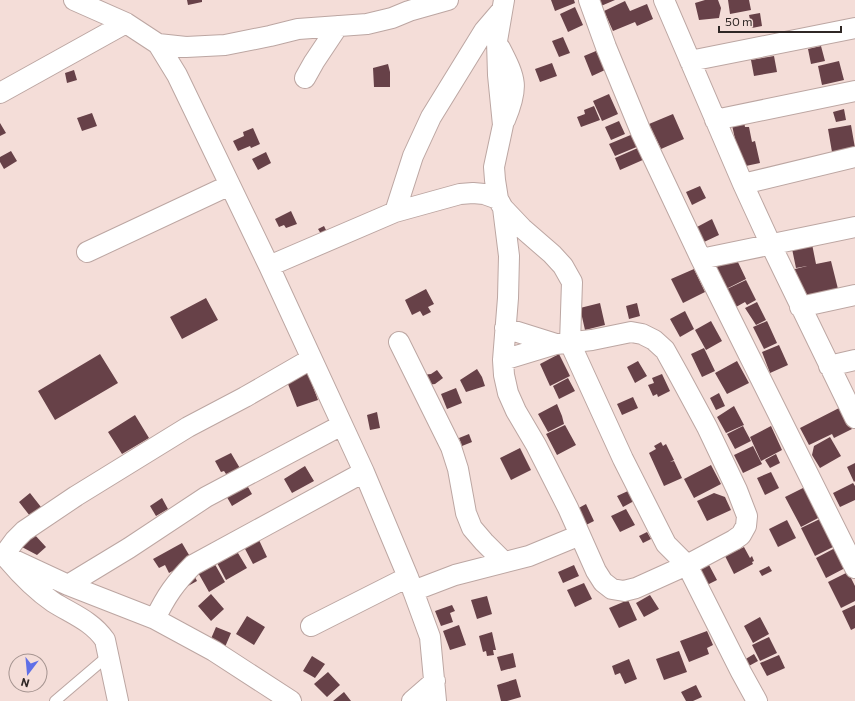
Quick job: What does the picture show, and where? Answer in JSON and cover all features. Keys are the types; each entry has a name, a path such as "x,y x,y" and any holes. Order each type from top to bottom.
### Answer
{"street":[{"path":"74,0 126,23 158,44 178,75 269,266 364,472 411,584 430,637 436,701"},
{"path":"158,44 186,47 225,45 270,36 298,28 367,24 448,0"},
{"path":"589,0 640,132 700,259 855,568"},
{"path":"664,0 743,184 800,307 855,418"},
{"path":"503,5 497,41 498,75 503,125 494,167 509,256 503,360 504,375 508,393 536,445 596,571 604,582 612,589 624,591 636,588 687,565 734,540 741,534 746,526 747,516 737,490 707,427 665,350 654,340 642,334 631,332 604,338 563,344 503,360"},
{"path":"394,212 413,156 431,117 484,31 503,5"},
{"path":"0,93 126,23"},
{"path":"305,78 338,26"},
{"path":"690,61 855,28"},
{"path":"715,120 855,91"},
{"path":"743,184 855,157"},
{"path":"87,252 230,185"},
{"path":"269,266 394,212 460,194 473,192 484,194 500,204 522,228 552,254 563,266 572,282 563,344 598,405 666,544 687,565 757,701"},
{"path":"700,259 855,227"},
{"path":"800,307 855,295"},
{"path":"505,328 563,344"},
{"path":"398,342 451,447 458,469 466,512 472,528 504,562"},
{"path":"2,554 24,531 76,496 188,427 246,397 311,359"},
{"path":"829,366 855,360"},
{"path":"68,585 206,497 342,425"},
{"path":"155,619 176,582 193,565 364,472"},
{"path":"311,626 411,584 455,575 530,556 580,535"},
{"path":"2,554 68,585 155,619 214,651 291,701"},
{"path":"2,554 22,577 53,601 85,620 99,631 105,640 118,701"},
{"path":"412,701 435,681"}],"lane":[{"path":"55,701 109,655"}],"building":[{"path":"187,0 202,0 202,2 188,5"},
{"path":"551,0 574,0 575,3 555,11"},
{"path":"599,0 615,0 601,6"},
{"path":"705,0 718,0 721,8 719,18 699,20 695,3"},
{"path":"728,0 749,0 751,10 730,14"},
{"path":"625,1 630,11 647,4 653,19 637,26 635,22 613,31 604,11"},
{"path":"575,7 583,25 568,32 560,14"},
{"path":"760,13 762,26 752,28 749,15"},
{"path":"563,37 570,53 559,57 552,41"},
{"path":"821,46 825,61 811,64 808,49"},
{"path":"596,51 605,70 592,76 584,56"},
{"path":"774,56 777,72 754,76 751,60"},
{"path":"839,61 844,80 822,85 818,66"},
{"path":"552,63 557,76 540,82 535,69"},
{"path":"388,64 390,72 390,87 374,87 373,68"},
{"path":"74,70 77,80 67,83 65,73"},
{"path":"609,94 618,114 602,121 593,101"},
{"path":"594,106 600,120 581,127 577,117 585,114 584,110"},
{"path":"844,109 846,120 836,122 833,112"},
{"path":"92,113 97,126 82,131 77,118"},
{"path":"673,114 684,139 661,149 649,124"},
{"path":"619,121 625,134 611,140 605,127"},
{"path":"744,122 745,127 749,127 752,142 755,141 760,163 741,167 732,125"},
{"path":"0,123 6,133 0,136"},
{"path":"851,125 855,148 832,152 828,129"},
{"path":"253,128 260,144 238,151 233,141 244,136 243,132"},
{"path":"633,134 639,146 615,156 609,144"},
{"path":"640,147 645,159 620,170 615,158"},
{"path":"11,151 17,161 4,169 0,162 0,157"},
{"path":"266,152 271,163 258,170 252,159"},
{"path":"700,186 706,198 692,205 686,192"},
{"path":"291,211 297,224 286,228 284,225 279,227 275,219"},
{"path":"712,219 719,235 704,242 697,227"},
{"path":"324,226 327,232 321,234 318,229"},
{"path":"811,239 816,264 831,261 838,289 798,299 791,270 807,266 796,268 791,244"},
{"path":"736,258 746,279 726,289 716,267"},
{"path":"694,269 705,292 683,303 671,279"},
{"path":"746,280 756,300 747,305 745,302 736,307 727,289"},
{"path":"426,289 434,304 428,307 431,312 423,316 420,311 412,315 405,300"},
{"path":"206,298 218,320 182,339 170,317"},
{"path":"757,302 766,320 756,325 745,308"},
{"path":"600,303 605,325 585,330 580,308"},
{"path":"637,303 640,316 629,319 626,306"},
{"path":"685,311 694,329 680,337 670,319"},
{"path":"711,321 722,341 706,350 695,330"},
{"path":"767,321 777,343 764,349 753,327"},
{"path":"779,345 788,365 770,373 762,352"},
{"path":"704,348 715,371 702,377 691,354"},
{"path":"100,354 118,383 55,420 38,391"},
{"path":"559,354 570,376 550,386 540,364"},
{"path":"638,361 647,376 635,383 627,367"},
{"path":"737,361 749,383 727,394 715,373"},
{"path":"477,369 485,386 466,392 460,380"},
{"path":"437,370 443,378 435,384 427,385 422,375 431,374"},
{"path":"307,371 318,400 297,407 286,379"},
{"path":"662,374 670,391 658,397 657,394 653,396 648,385 654,383 652,378"},
{"path":"568,378 575,391 559,399 553,386"},
{"path":"456,388 462,403 447,409 441,394"},
{"path":"719,393 725,406 716,410 710,398"},
{"path":"633,397 638,408 622,415 617,404"},
{"path":"557,404 564,424 548,432 538,414"},
{"path":"734,406 744,425 726,433 717,417"},
{"path":"841,407 852,429 834,438 832,434 809,445 800,428"},
{"path":"377,412 380,428 370,430 367,415"},
{"path":"135,415 149,438 122,454 108,432"},
{"path":"565,425 576,445 557,455 546,434"},
{"path":"743,426 751,441 735,449 727,434"},
{"path":"771,426 782,450 761,461 750,437"},
{"path":"469,434 472,442 462,446 459,438"},
{"path":"830,437 841,456 820,468 812,455 814,446"},
{"path":"661,442 663,446 666,444 674,460 670,462 674,461 682,478 664,486 649,453 656,449 654,446"},
{"path":"753,446 762,464 743,473 734,455"},
{"path":"520,448 531,470 511,480 500,458"},
{"path":"231,453 241,470 228,477 224,471 221,472 215,461"},
{"path":"776,454 780,463 770,468 765,460"},
{"path":"855,463 855,481 854,482 847,467"},
{"path":"711,465 721,484 694,498 684,479"},
{"path":"305,466 314,481 292,493 284,479"},
{"path":"771,472 779,488 765,495 757,478"},
{"path":"244,480 252,494 232,506 224,492"},
{"path":"853,483 855,486 855,500 840,507 833,493"},
{"path":"807,486 822,516 801,527 785,497"},
{"path":"628,491 634,501 623,507 617,496"},
{"path":"30,493 41,507 30,516 19,502"},
{"path":"714,493 725,497 731,510 707,521 697,501"},
{"path":"162,498 168,509 156,516 150,506"},
{"path":"586,504 594,521 584,526 575,510"},
{"path":"626,509 635,525 620,532 611,516"},
{"path":"824,517 837,545 815,556 801,528"},
{"path":"787,520 796,538 778,547 769,529"},
{"path":"647,532 651,539 643,543 639,536"},
{"path":"34,534 46,547 37,555 20,546"},
{"path":"259,540 267,557 253,564 244,547"},
{"path":"182,543 192,560 169,573 165,565 159,568 153,559"},
{"path":"744,547 750,558 752,556 754,561 752,562 753,564 734,574 725,556"},
{"path":"837,547 847,567 826,578 816,558"},
{"path":"235,548 247,568 226,580 215,559"},
{"path":"212,559 225,582 209,592 196,569"},
{"path":"701,563 703,568 709,565 717,580 703,587 697,570"},
{"path":"574,565 579,576 563,583 558,572"},
{"path":"769,566 772,571 762,576 759,571"},
{"path":"192,571 197,581 188,586 183,576"},
{"path":"848,572 855,586 855,601 841,608 828,582"},
{"path":"584,583 592,599 575,607 567,590"},
{"path":"211,594 224,609 211,621 198,606"},
{"path":"650,595 659,609 644,617 636,603"},
{"path":"487,596 492,614 477,619 471,600"},
{"path":"628,600 637,620 619,628 609,608"},
{"path":"452,605 455,611 450,613 453,622 441,626 435,611"},
{"path":"855,605 855,628 851,630 842,611"},
{"path":"247,616 265,627 254,645 236,634"},
{"path":"760,617 769,634 753,643 744,626"},
{"path":"459,625 466,645 450,650 443,631"},
{"path":"216,627 231,633 225,647 210,641"},
{"path":"707,631 713,645 707,648 709,654 689,662 680,641"},
{"path":"492,632 496,650 493,650 494,655 487,656 486,651 483,652 479,636"},
{"path":"769,637 777,653 760,661 752,645"},
{"path":"679,651 687,672 664,680 656,659"},
{"path":"513,653 516,667 501,671 497,657"},
{"path":"754,654 758,661 747,667 744,660"},
{"path":"779,655 785,668 767,676 760,663"},
{"path":"312,656 325,664 315,678 303,671"},
{"path":"629,659 637,679 625,684 620,673 615,675 612,666"},
{"path":"328,672 340,685 327,697 314,684"},
{"path":"516,679 521,697 501,701 497,685"},
{"path":"696,685 702,697 693,701 686,701 681,692"},
{"path":"344,692 351,701 333,701"}]}
